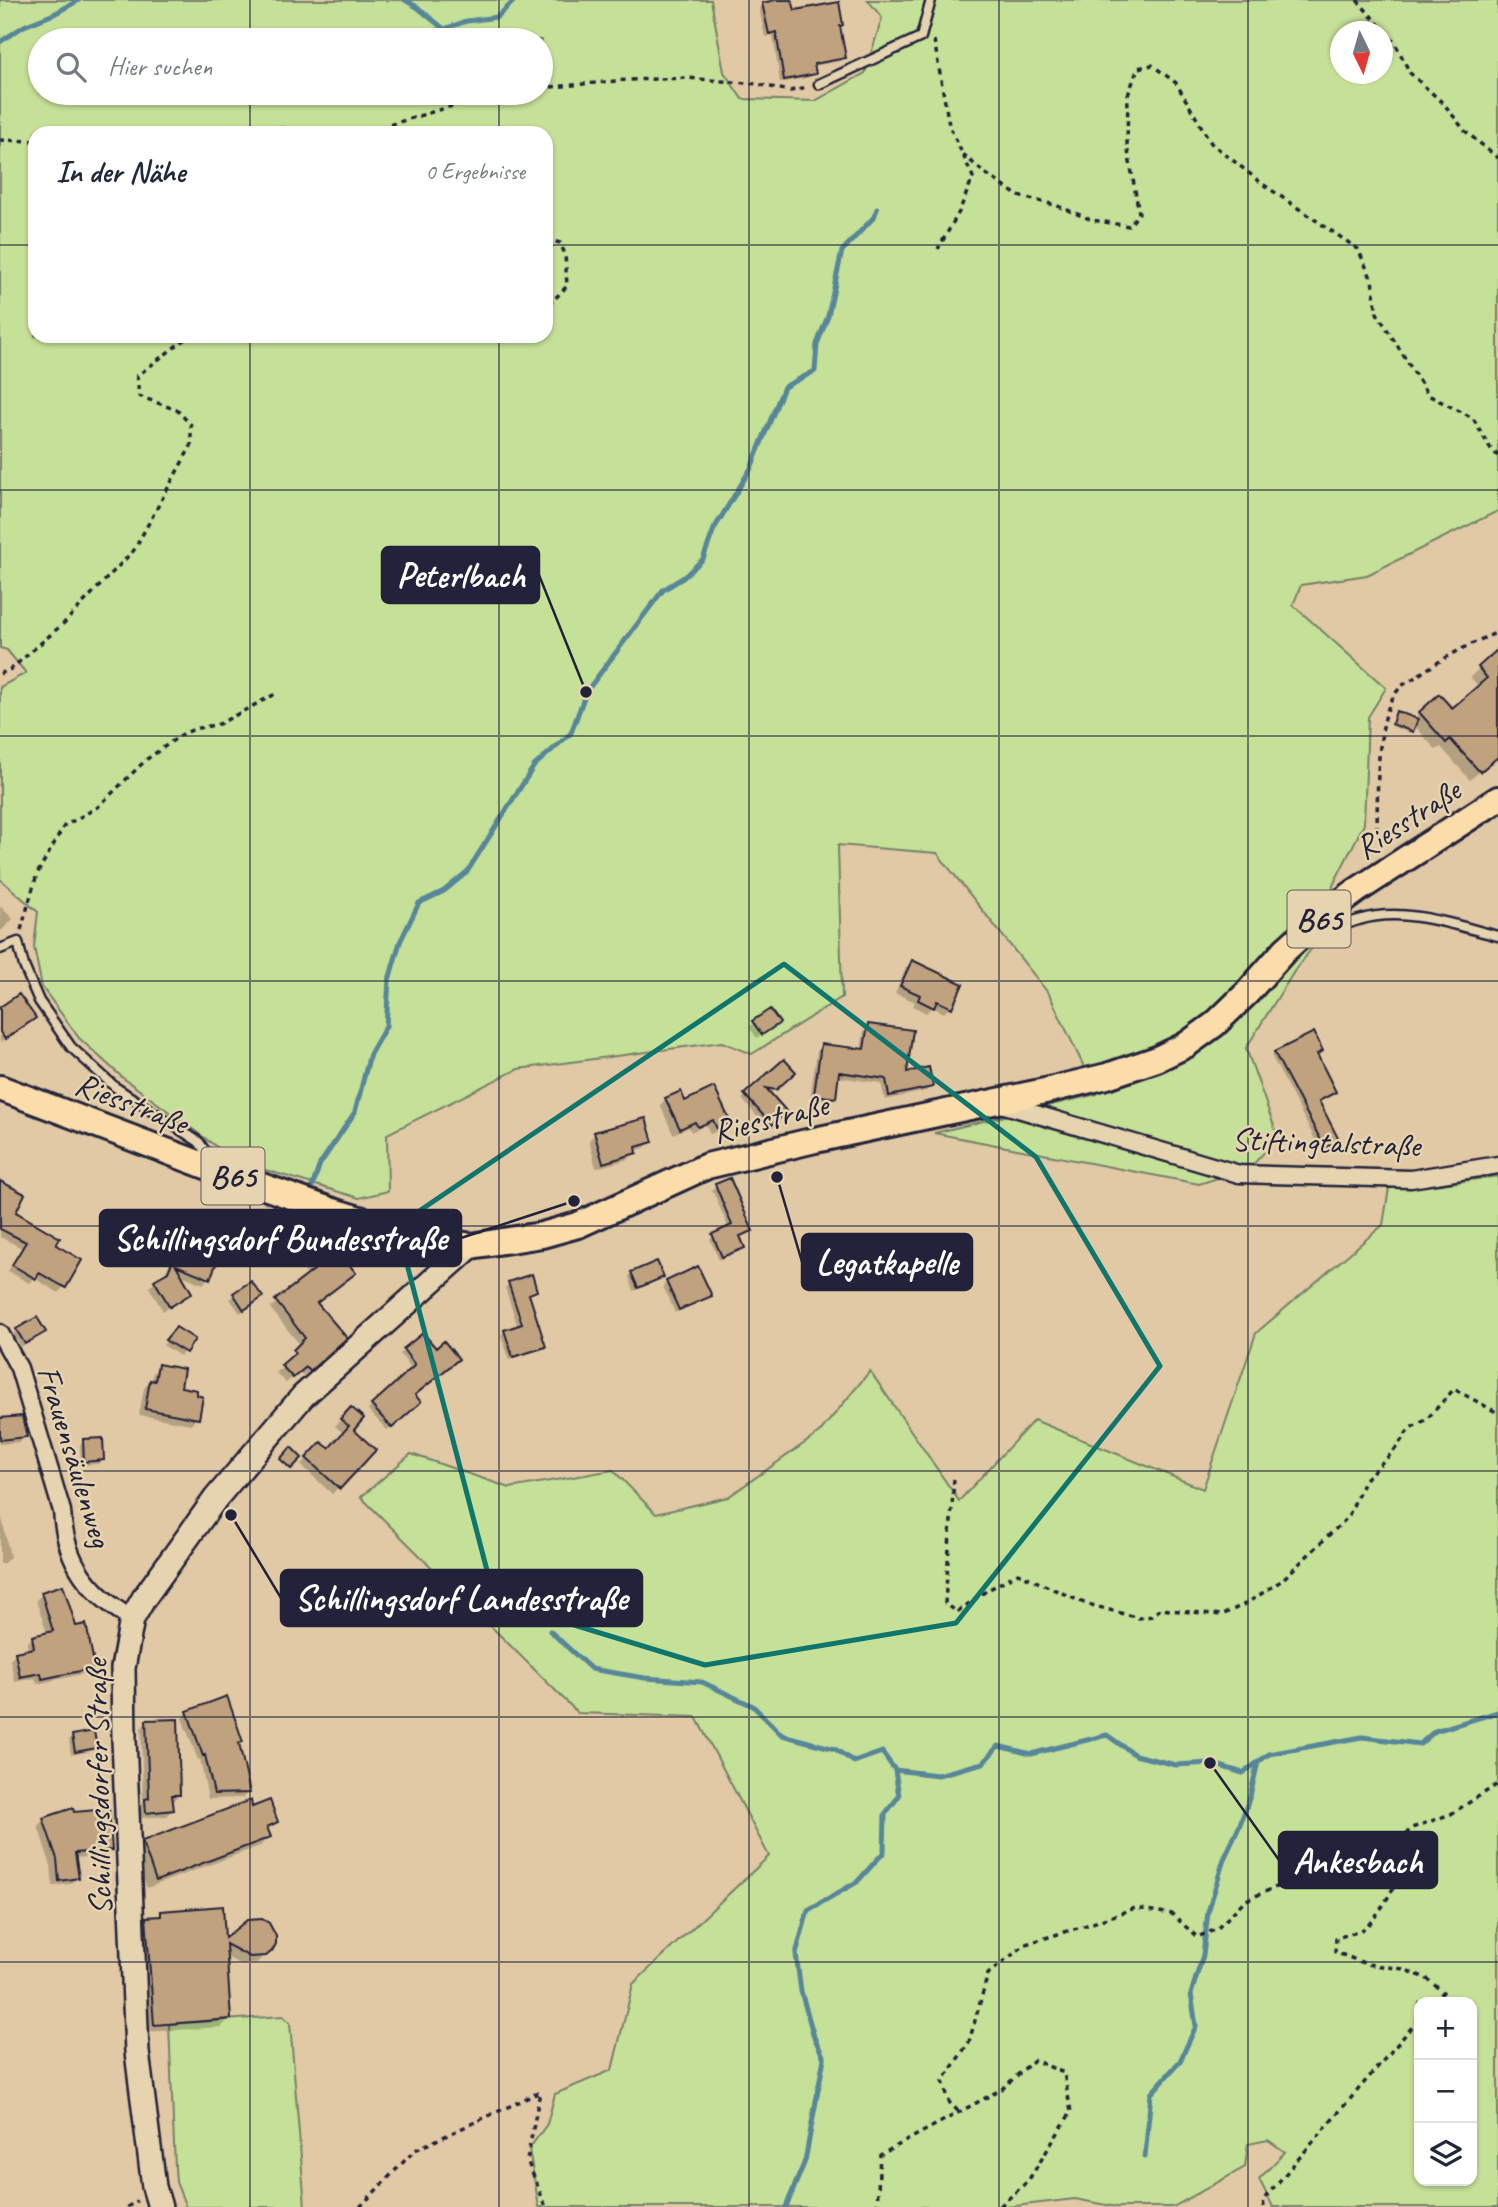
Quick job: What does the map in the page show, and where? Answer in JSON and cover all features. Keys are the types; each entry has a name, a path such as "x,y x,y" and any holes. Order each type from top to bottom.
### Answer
{"main road":[{"name":"Riesstraße","path":"0,1088 219,1171 333,1211 420,1237 471,1246 542,1235 578,1225 707,1166 1107,1076 1157,1059 1186,1045 1215,1024 1285,950 1356,891 1498,799"},
{"name":"Schillingsdorfer Straße","path":"160,2207 154,2187 137,2052 123,1668 132,1619 144,1598 216,1498 303,1396 471,1246"}],"street":[{"name":"Stiftingtalstraße","path":"992,1101 1239,1174 1411,1179 1498,1165"},
{"name":"Frauensäulenweg","path":"0,1333 19,1368 73,1557 85,1580 110,1605 132,1619"}],"lane":[{"path":"819,84 921,37 930,3"},
{"path":"1313,925 1324,935 1358,920 1400,915 1425,918 1498,936"},
{"path":"0,949 18,942 38,1002 71,1047 115,1087 199,1142 219,1171"}],"path":[{"path":"1357,0 1395,43 1410,73 1444,104 1465,131 1498,158"},
{"path":"930,3 950,125 973,177 959,212 938,249"},
{"path":"963,154 1018,196 1055,205 1092,220 1129,226 1139,213 1127,145 1128,96 1138,68 1152,65 1176,83 1211,143 1264,185 1358,249 1372,280 1377,313 1428,394 1473,418 1490,448 1498,456"},
{"path":"553,87 687,78 757,84 790,91 819,84"},
{"path":"386,126 455,105"},
{"path":"0,140 28,141"},
{"path":"553,241 560,243 565,254 567,286 553,301"},
{"path":"0,674 11,668 64,623 134,550 191,446 191,425 177,410 139,396 137,376 180,343"},
{"path":"1377,830 1380,745 1390,704 1399,689 1455,651 1498,632"},
{"path":"18,942 37,874 64,826 98,807 147,759 181,735 194,729 219,724 277,693"},
{"path":"954,1479 945,1603 957,1612 1018,1573 1084,1603 1139,1618 1152,1616 1160,1609 1222,1615 1281,1581 1348,1517 1364,1479 1394,1452 1410,1428 1426,1420 1454,1389 1498,1413"},
{"path":"1438,1997 1443,1992 1426,1978 1403,1969 1367,1964 1335,1952 1336,1938 1365,1928 1373,1919 1404,1863 1404,1840 1409,1829 1451,1814 1498,1784"},
{"path":"958,2111 949,2102 943,2081 969,2042 988,1974 1026,1944 1135,1908 1172,1914 1197,1937 1217,1929 1244,1901 1404,1840"},
{"path":"1264,2207 1263,2200 1414,2025"},
{"path":"877,2207 880,2155 1002,2089 1034,2060 1064,2073 1071,2112 1028,2181 999,2207"},
{"path":"360,2207 415,2150 540,2092 527,2160 546,2207"}],"highlighted area":[{"path":"784,964 1036,1157 1160,1366 956,1623 705,1665 495,1601 397,1226"}],"green space":[{"path":"0,0 711,0 724,72 742,99 815,101 865,73 882,18 868,0 1498,0 1498,511 1367,575 1301,585 1293,605 1386,688 1368,717 1364,824 1333,885 1329,926 1295,970 1246,1048 1278,1137 1250,1168 1199,1184 934,1133 1097,1094 1049,994 937,853 838,845 842,997 752,1054 722,1042 518,1069 387,1134 388,1191 359,1198 236,1161 123,1078 79,1038 42,987 34,947 38,912 0,879 0,687 26,673 7,650 0,648"},
{"path":"1498,1176 1498,2207 1273,2207 1259,2179 1285,2152 1268,2140 1248,2144 1245,2167 1173,2207 1117,2207 1075,2199 1006,2207 539,2207 529,2149 547,2124 555,2094 612,2070 633,1984 769,1856 696,1717 578,1713 361,1497 411,1454 510,1488 613,1470 656,1514 728,1497 819,1433 870,1371 959,1501 1034,1420 1203,1489 1256,1333 1383,1225 1389,1188"},
{"path":"283,2016 290,2023 305,2207 186,2207 176,2182 169,2024"}],"building":[{"path":"792,0 795,10 839,2 846,58 814,64 816,74 784,80 776,32 769,34 762,3"},
{"path":"1498,649 1498,757 1480,772 1450,739 1446,743 1419,712 1439,694 1452,708 1487,678 1478,667"},
{"path":"1396,711 1418,719 1413,732 1392,724"},
{"path":"912,960 963,984 952,1008 937,1001 934,1008 918,1000 920,995 900,986"},
{"path":"19,994 36,1018 5,1039 0,1032 0,1007"},
{"path":"770,1009 780,1023 762,1035 752,1021"},
{"path":"868,1024 913,1030 907,1072 929,1067 933,1087 889,1096 886,1079 839,1072 836,1098 814,1095 821,1044 864,1049"},
{"path":"1314,1032 1323,1051 1317,1054 1336,1092 1319,1101 1339,1140 1325,1148 1274,1052"},
{"path":"784,1059 796,1072 776,1090 766,1088 787,1112 772,1125 744,1094"},
{"path":"714,1087 731,1123 717,1129 713,1120 698,1127 695,1122 680,1129 665,1098 681,1091 685,1101"},
{"path":"646,1118 653,1142 636,1147 637,1153 603,1163 594,1132"},
{"path":"730,1178 753,1231 740,1236 745,1248 722,1257 712,1234 732,1225 715,1184"},
{"path":"0,1181 25,1194 16,1212 60,1238 56,1245 82,1260 66,1288 39,1273 36,1279 12,1265 26,1242 0,1229"},
{"path":"192,1213 218,1224 209,1245 222,1250 210,1279 176,1265 192,1293 170,1307 154,1280 168,1272"},
{"path":"304,1219 322,1223 343,1249 339,1252 356,1273 317,1303 347,1338 310,1371 306,1367 293,1378 281,1365 295,1353 293,1350 305,1338 275,1300 314,1270 297,1248 283,1259 271,1243"},
{"path":"657,1261 664,1277 638,1288 631,1272"},
{"path":"698,1266 712,1296 679,1310 666,1281"},
{"path":"532,1274 537,1291 529,1294 546,1347 513,1357 504,1330 522,1324 508,1282"},
{"path":"251,1281 263,1297 244,1310 233,1293"},
{"path":"37,1317 46,1332 25,1344 16,1329"},
{"path":"176,1327 195,1339 186,1353 165,1340"},
{"path":"423,1333 436,1348 444,1341 459,1359 415,1395 421,1402 392,1428 371,1405 415,1365 403,1349"},
{"path":"158,1364 184,1369 181,1387 197,1390 197,1395 203,1397 199,1419 145,1409 150,1380 155,1381"},
{"path":"351,1407 364,1418 354,1430 376,1450 340,1489 306,1458 321,1442 329,1448 349,1426 340,1419"},
{"path":"22,1416 27,1437 0,1440 0,1418"},
{"path":"103,1438 104,1460 84,1462 83,1439"},
{"path":"291,1447 302,1458 291,1469 280,1459"},
{"path":"63,1585 76,1626 86,1624 95,1668 42,1679 41,1673 20,1677 15,1652 34,1648 32,1636 53,1631 41,1592"},
{"path":"227,1696 243,1742 239,1743 250,1793 214,1794 205,1755 203,1756 187,1711"},
{"path":"178,1719 180,1795 172,1795 174,1810 146,1813 145,1799 149,1798 146,1720"},
{"path":"94,1731 97,1748 75,1752 72,1735"},
{"path":"251,1800 252,1807 270,1800 278,1822 267,1827 271,1837 156,1881 142,1841"},
{"path":"73,1808 74,1812 109,1809 112,1850 75,1853 79,1878 59,1881 57,1859 43,1818"},
{"path":"223,1906 225,1938 247,1920 262,1919 269,1923 276,1936 272,1951 266,1956 250,1957 226,1944 231,2019 154,2025 146,1917 161,1916 161,1911"}],"waterway":[{"path":"0,42 24,26 79,0"},
{"path":"405,0 443,28"},
{"path":"447,28 467,21 497,17 515,0"},
{"path":"311,1190 320,1164 355,1112 370,1054 386,1026 389,980 400,942 419,903 444,891 467,872 534,766 571,733 586,692 663,590 684,577 703,559 714,529 751,468 784,387 815,371 817,344 828,316 842,251 874,217 877,209"},
{"path":"550,1631 591,1669 645,1678 702,1682 753,1706 782,1735 835,1749 854,1762 882,1752 895,1770 899,1796 885,1814 884,1852 857,1882 808,1910 796,1954 801,1991 814,2037 824,2058 805,2161 786,2207"},
{"path":"895,1770 938,1775 983,1763 998,1746 1031,1754 1107,1735 1135,1755 1176,1765 1210,1763 1243,1773 1269,1754 1362,1737 1420,1744 1435,1731 1498,1712"},
{"path":"1145,2156 1151,2094 1180,2061 1196,2026 1191,1994 1203,1955 1208,1912 1224,1859 1250,1796 1258,1762"}],"place":[{"name":"Peterlbach","path":"586,692"},
{"name":"Legatkapelle","path":"777,1177"},
{"name":"Schillingsdorf Bundesstraße","path":"574,1201"},
{"name":"Schillingsdorf Landesstraße","path":"231,1515"},
{"name":"Ankesbach","path":"1210,1763"}]}
